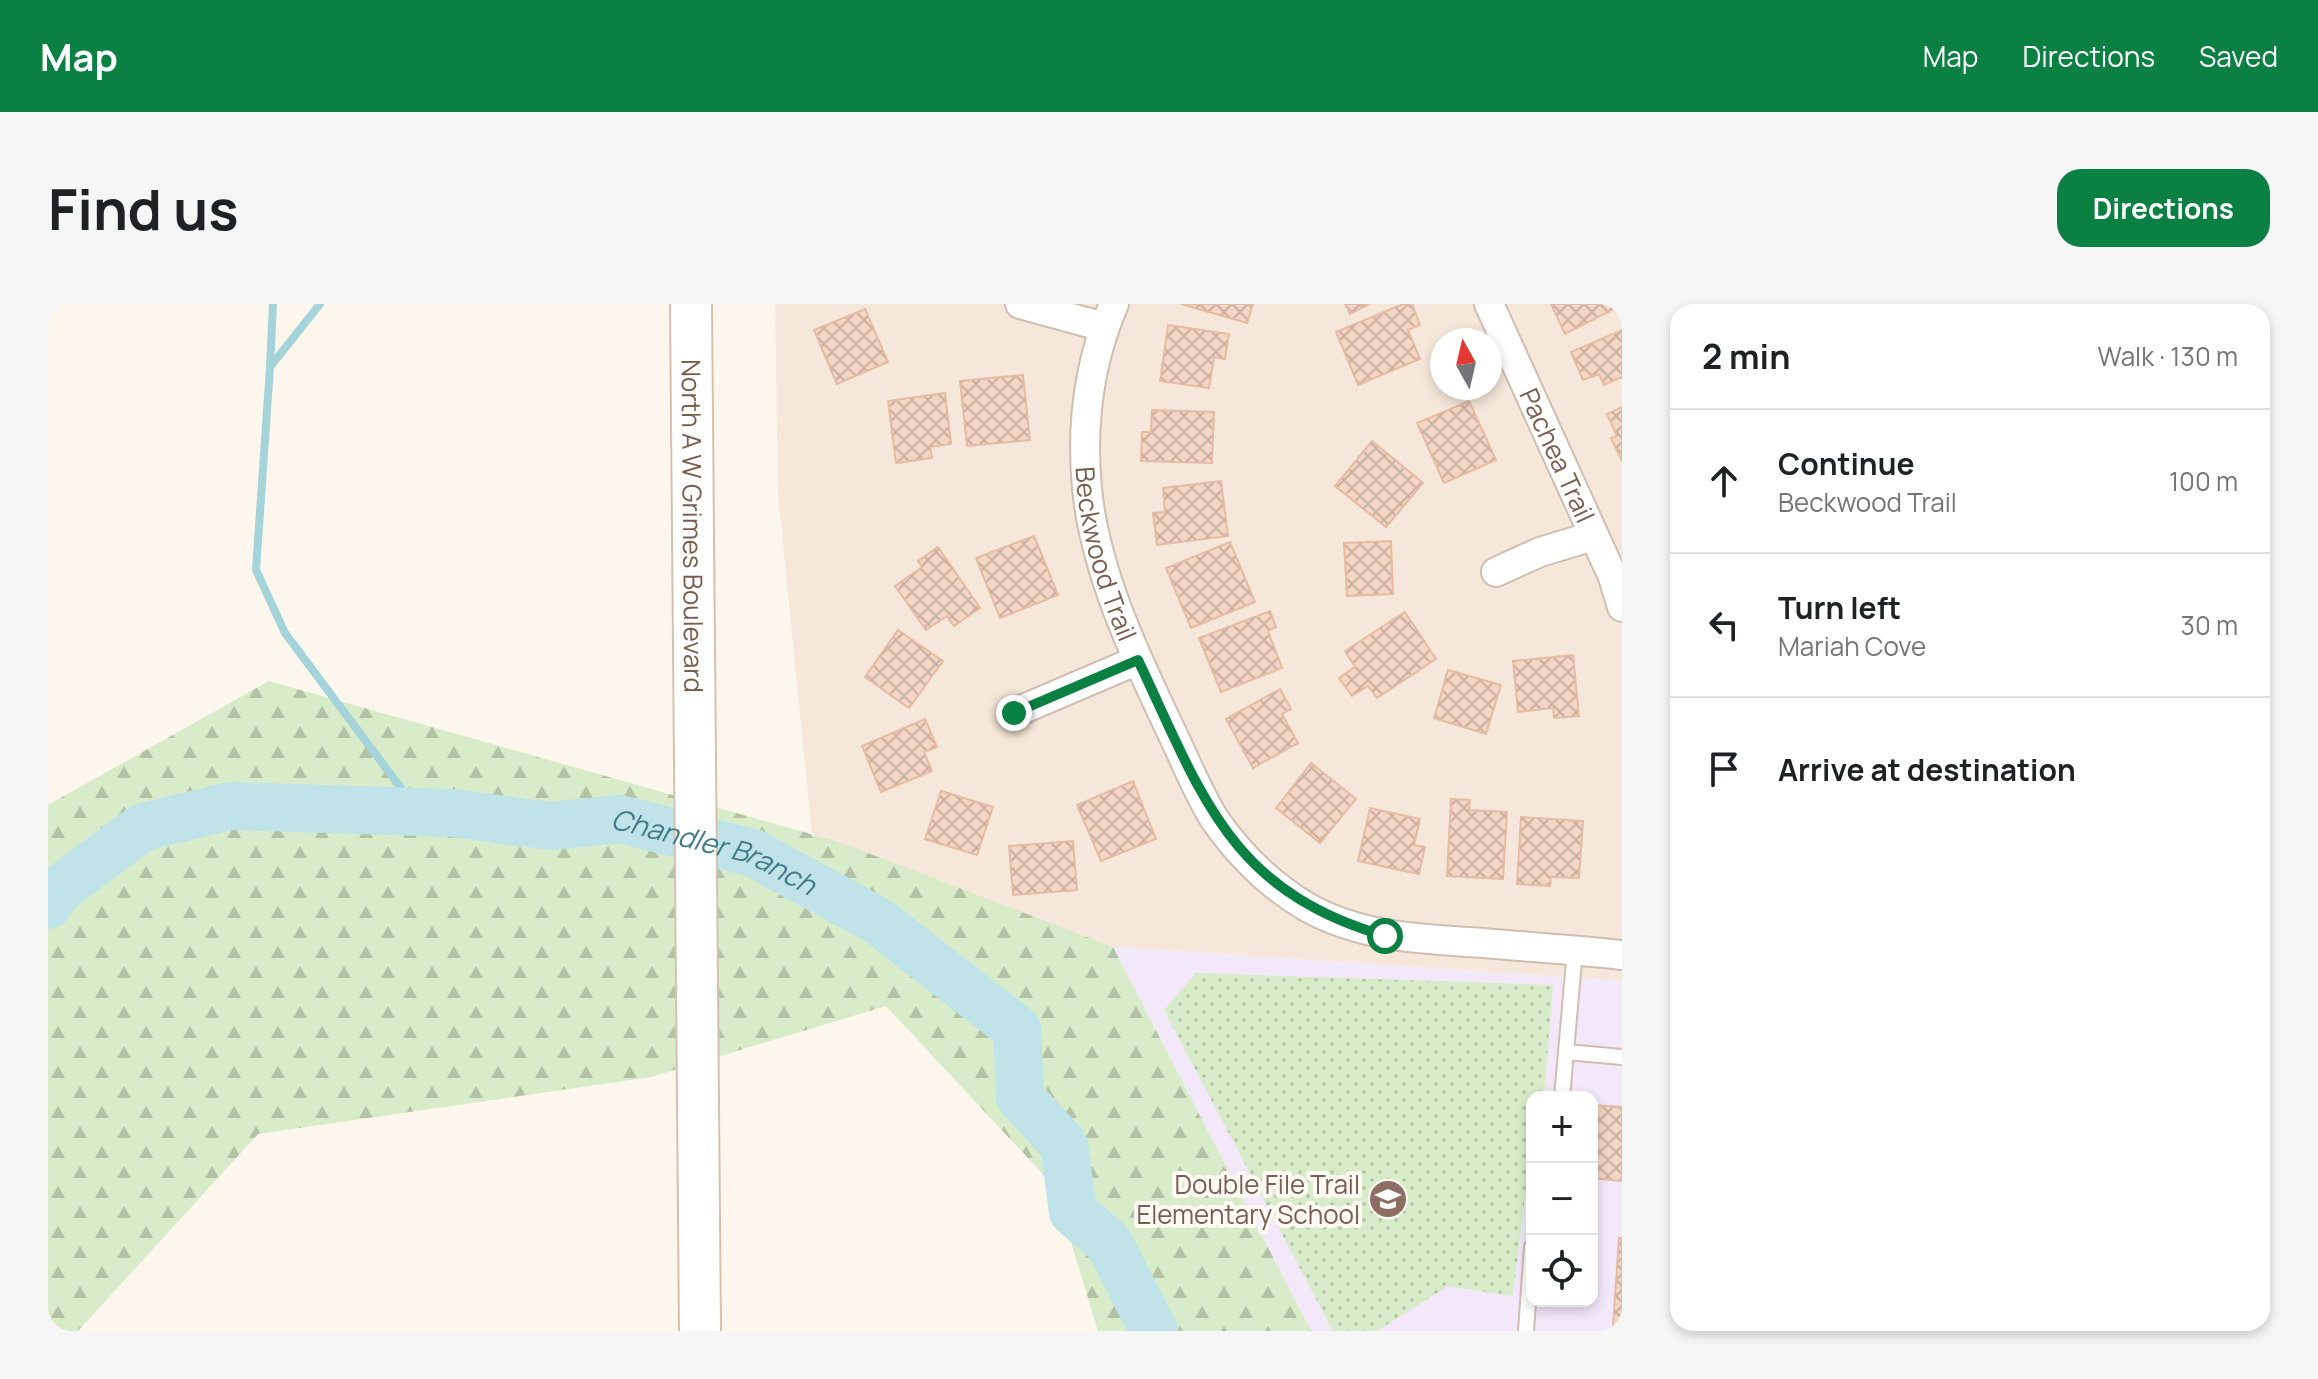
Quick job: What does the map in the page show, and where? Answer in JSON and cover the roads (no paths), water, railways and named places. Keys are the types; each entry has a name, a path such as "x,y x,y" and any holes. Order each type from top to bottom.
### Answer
{"main road":[{"name":"North A W Grimes Boulevard","path":"691,304 700,1331"}],"street":[{"path":"1020,304 1109,316"},
{"name":"Pachea Trail","path":"1489,304 1622,607"},
{"name":"Beckwood Trail","path":"1109,316 1088,395 1084,441 1087,488 1101,556 1138,660 1217,822 1242,854 1273,883 1307,907 1345,924 1385,936 1622,955"},
{"path":"1496,572 1540,552 1593,536"},
{"path":"1014,713 1138,660"}],"lane":[{"path":"1563,1091 1575,950"},
{"path":"1567,1052 1622,1057"},
{"path":"1526,1331 1528,1307"}],"waterway":[{"path":"270,367 273,304"},
{"path":"320,304 270,367 256,570 285,633 418,811"},
{"name":"Chandler Branch","path":"48,905 58,890 143,827 230,806 452,813 550,826 620,819 753,853 878,921 1017,1029 1020,1097 1064,1145 1073,1212 1109,1243 1154,1331"}],"place":[{"name":"Double File Trail Elementary School","path":"1388,1199"}]}
